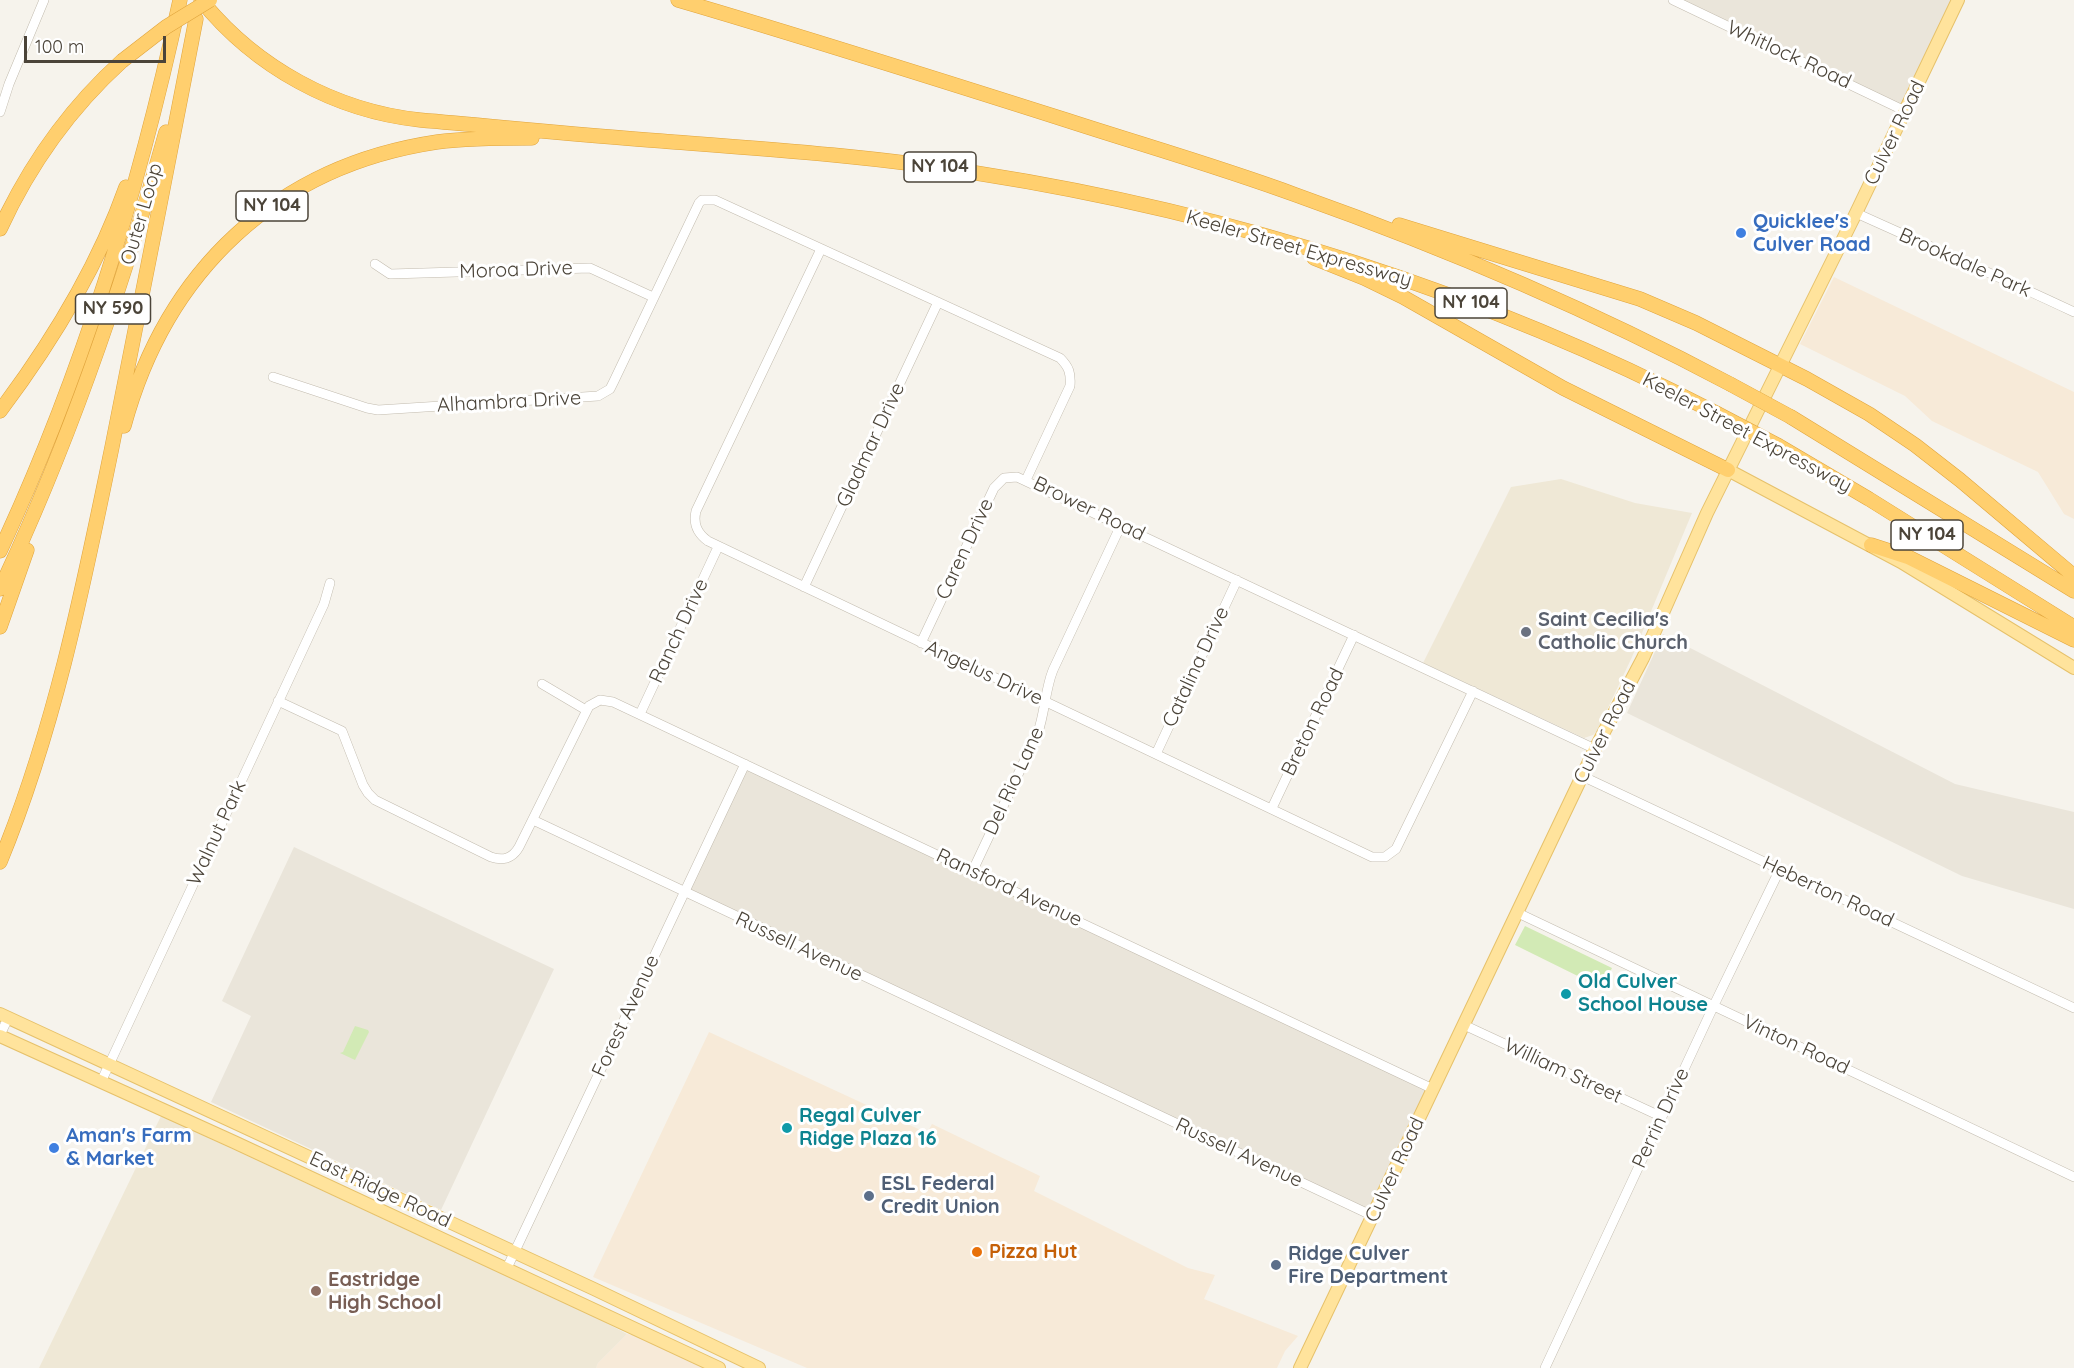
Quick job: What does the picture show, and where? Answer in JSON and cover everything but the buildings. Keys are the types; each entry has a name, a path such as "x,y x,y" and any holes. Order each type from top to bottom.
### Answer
{"highway":[{"name":"Outer Loop","path":"0,551 31,481 76,367 106,279 142,159 180,0"},
{"name":"Outer Loop","path":"0,589 63,446 129,261 201,0"},
{"path":"201,0 230,32 271,64 309,87 358,107 411,119 660,141"},
{"path":"0,229 28,174 63,123 86,97 122,61 166,27 210,0"},
{"name":"NY 104","path":"678,0 822,42"},
{"path":"705,0 822,42"},
{"path":"91,551 196,20"},
{"name":"Keeler Street Expressway","path":"822,42 1282,190 1437,249 1541,292 1619,328 1791,417 2074,591"},
{"path":"0,411 55,333 96,259 124,191 165,65"},
{"name":"NY 104","path":"0,862 50,722 91,551 133,394 161,330 179,300 200,272 231,240 264,212 293,192 340,168 375,156 415,146 478,138 660,141"},
{"name":"Keeler Street Expressway","path":"660,141 826,153 966,171 1095,195 1348,260 1463,300 1608,361 1716,413 1779,446 1878,504 2074,627"},
{"path":"1282,190 1640,299 1696,323 1780,365 1869,414 1960,480 2074,576"},
{"path":"1215,224 1299,253 1378,284 1563,388 1728,470"},
{"path":"0,627 63,446"},
{"path":"0,534 31,481"},
{"path":"1871,545 1908,557 2074,640"}],"main road":[{"name":"Culver Road","path":"1300,1368 1595,749 1643,658 1728,470 1856,213 1958,0"},
{"path":"1728,470 1871,545 2074,668"},
{"name":"East Ridge Road","path":"4,1016 759,1368"},
{"name":"East Ridge Road","path":"0,1035 719,1368"}],"street":[{"path":"0,112 9,84 44,0"},
{"name":"Whitlock Road","path":"1673,0 1905,111"},
{"name":"Brower Road","path":"702,200 715,200 1060,358 1068,366 1070,386 1026,480 1595,749"},
{"name":"Alhambra Drive","path":"273,377 378,410 598,396 610,389 697,205 702,200"},
{"name":"Brookdale Park","path":"1856,213 2074,312"},
{"name":"Angelus Drive","path":"821,249 696,511 694,518 698,531 718,547 1372,857 1378,858 1390,854 1403,837 1473,691"},
{"name":"Moroa Drive","path":"375,264 390,274 590,268 653,297"},
{"name":"Gladmar Drive","path":"804,587 938,302"},
{"name":"Caren Drive","path":"921,643 994,488 1004,478 1010,476 1026,480"},
{"name":"Del Rio Lane","path":"973,870 1038,732 1053,670 1121,525"},
{"name":"Ranch Drive","path":"640,714 718,547"},
{"name":"Catalina Drive","path":"1156,754 1236,580"},
{"name":"Walnut Park","path":"101,1082 324,604 330,583"},
{"name":"Breton Road","path":"1272,808 1354,635"},
{"path":"278,701 342,731 363,785 371,797 491,857 501,859 511,857 519,847 586,710 542,684"},
{"name":"Ransford Avenue","path":"586,710 594,702 606,700 640,714 1433,1089"},
{"name":"Forest Avenue","path":"507,1268 745,764"},
{"name":"Heberton Road","path":"1582,776 2074,1008"},
{"name":"Russell Avenue","path":"532,820 1373,1216"},
{"name":"Perrin Drive","path":"1545,1368 1713,1005 1780,869"},
{"name":"Vinton Road","path":"1518,913 2074,1177"},
{"path":"0,1035 4,1016"},
{"name":"William Street","path":"1464,1025 1662,1117"}],"shaded area":[{"path":"1670,0 1958,0 1905,111"},
{"path":"1834,277 2074,392 2074,519 2064,514 2038,472 1932,421 1905,396 1800,344"},
{"path":"1561,479 1635,503 1692,513 1632,657 1597,731 1584,738 1423,663 1511,487"},
{"path":"1663,634 1955,784 2074,812 2074,909 1962,876 1627,713"},
{"path":"745,764 1433,1089 1373,1216 684,892"},
{"path":"294,847 554,969 441,1210 211,1102 251,1016 222,1001"},
{"path":"709,1032 927,1133 932,1124 1040,1176 1034,1191 1188,1268 1215,1275 1204,1299 1298,1336 1285,1351 1277,1368 807,1368 593,1277"},
{"path":"161,1116 593,1316 627,1334 598,1363 596,1368 39,1368"},
{"path":"627,1334 705,1368 596,1368 598,1363"}],"green space":[{"path":"1525,926 1612,968 1602,988 1515,945"},
{"path":"355,1026 369,1032 355,1060 340,1053 343,1052"}],"place":[{"name":"Quicklee's Culver Road","path":"1741,233"},
{"name":"Saint Cecilia's Catholic Church","path":"1526,632"},
{"name":"Old Culver School House","path":"1566,994"},
{"name":"Regal Culver Ridge Plaza 16","path":"787,1128"},
{"name":"Aman's Farm & Market","path":"54,1148"},
{"name":"ESL Federal Credit Union","path":"869,1196"},
{"name":"Pizza Hut","path":"977,1252"},
{"name":"Ridge Culver Fire Department","path":"1276,1265"},
{"name":"Eastridge High School","path":"316,1291"}]}
